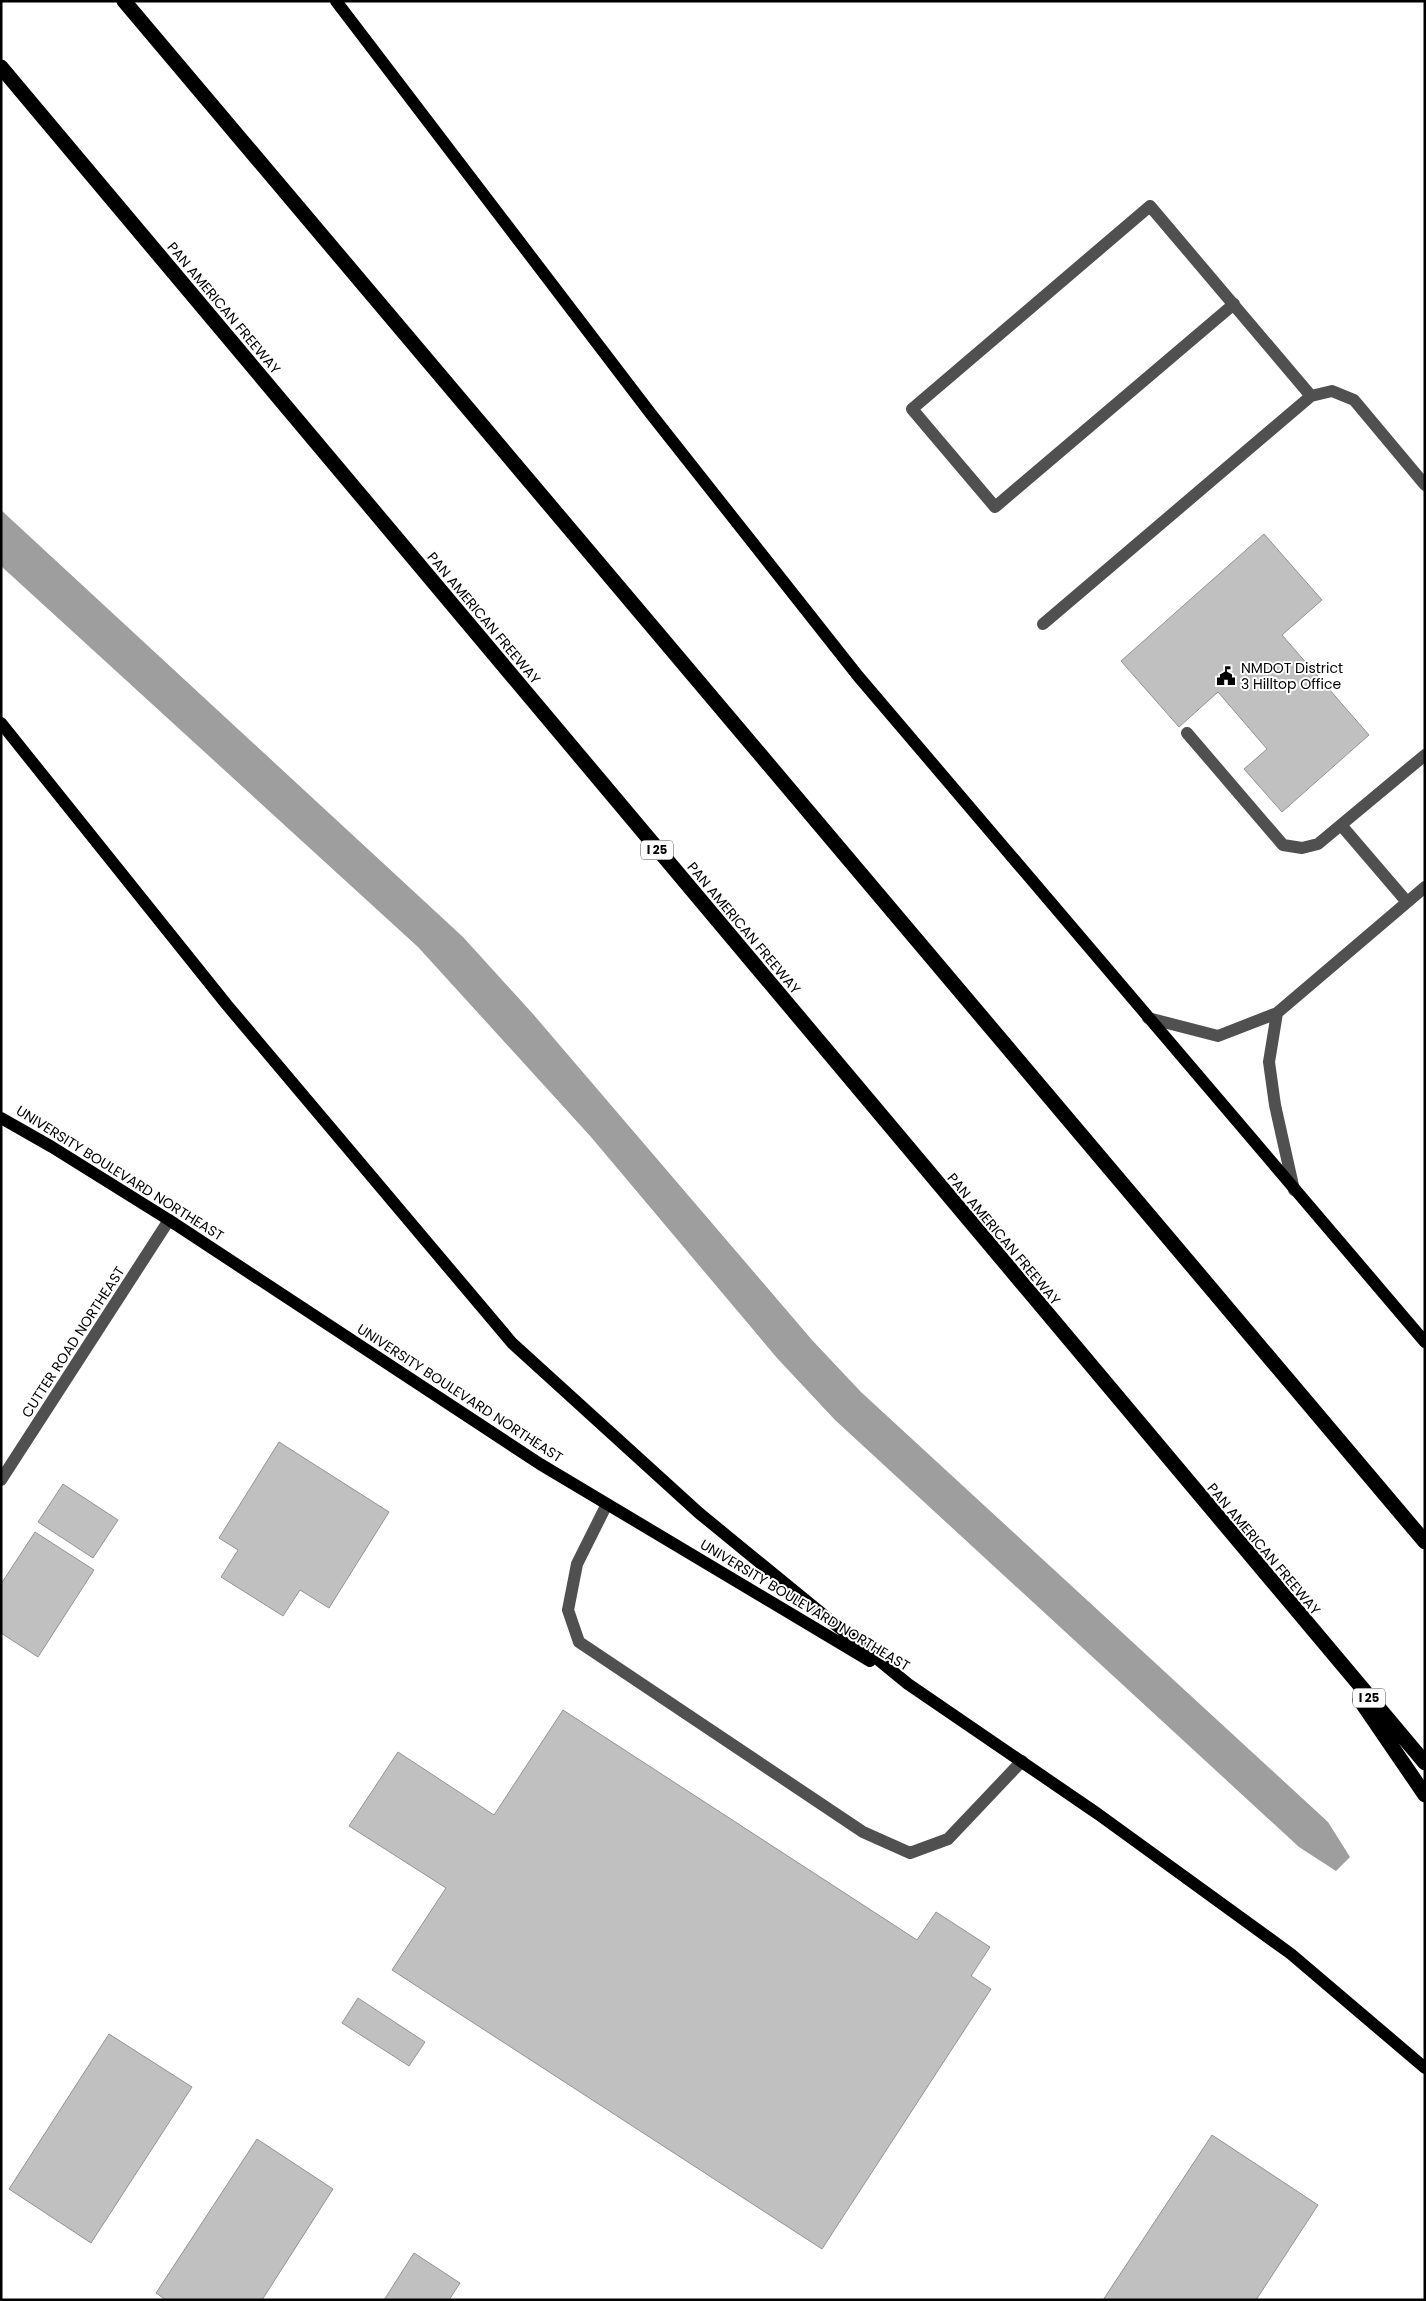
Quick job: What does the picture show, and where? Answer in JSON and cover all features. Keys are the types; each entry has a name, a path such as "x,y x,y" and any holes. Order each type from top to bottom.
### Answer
{"highway":[{"path":"124,1 1425,1542"},
{"name":"PAN AMERICAN FREEWAY","path":"1,67 1425,1763"},
{"path":"1314,1633 1425,1795"}],"main road":[{"path":"336,1 650,414 858,676 1425,1342"},
{"path":"1,723 227,1005 512,1343 699,1513 908,1684 1098,1814 1291,1954 1425,2068"},
{"name":"UNIVERSITY BOULEVARD NORTHEAST","path":"1,1118 52,1147 169,1220 540,1464 908,1684"}],"street":[{"path":"1234,304 995,507 912,409 1150,206 1234,304 1311,396"},
{"path":"1043,624 1311,396 1332,391 1354,400 1425,485"},
{"path":"1187,733 1282,846 1302,848 1318,844 1425,755"},
{"path":"1341,825 1407,902"},
{"path":"1148,1018 1218,1036 1277,1013 1425,887"},
{"path":"1277,1013 1269,1062 1275,1105 1294,1190"},
{"name":"CUTTER ROAD NORTHEAST","path":"1,1480 169,1220"},
{"path":"607,1504 577,1564 568,1610 579,1642 863,1832 910,1853 948,1839 1022,1762"}],"shaded area":[{"path":"1,510 463,937 533,1014 812,1340 861,1392 1328,1822 1350,1857 1336,1871 1299,1847 835,1420 777,1358 591,1137 418,947 1,566"}],"building":[{"name":"NMDOT District 3 Hilltop Office","path":"1264,534 1322,600 1282,635 1369,735 1282,812 1244,769 1267,749 1218,692 1179,727 1121,661"},
{"path":"279,1442 389,1512 329,1608 300,1590 283,1616 221,1577 238,1550 219,1538"},
{"path":"63,1484 118,1520 93,1558 38,1522"},
{"path":"35,1532 94,1570 38,1657 1,1633 1,1584"},
{"path":"563,1710 917,1940 936,1912 990,1947 971,1976 991,1989 822,2249 392,1970 446,1888 349,1826 398,1752 494,1815"},
{"path":"358,1998 425,2042 409,2066 342,2023"},
{"path":"109,2034 192,2087 91,2243 9,2189"},
{"path":"1212,2135 1318,2205 1256,2300 1103,2300"},
{"path":"257,2139 333,2189 262,2300 166,2300 156,2293"},
{"path":"414,2253 460,2283 449,2300 384,2300"}],"place":[{"name":"NMDOT District 3 Hilltop Office","path":"1226,676"}]}
